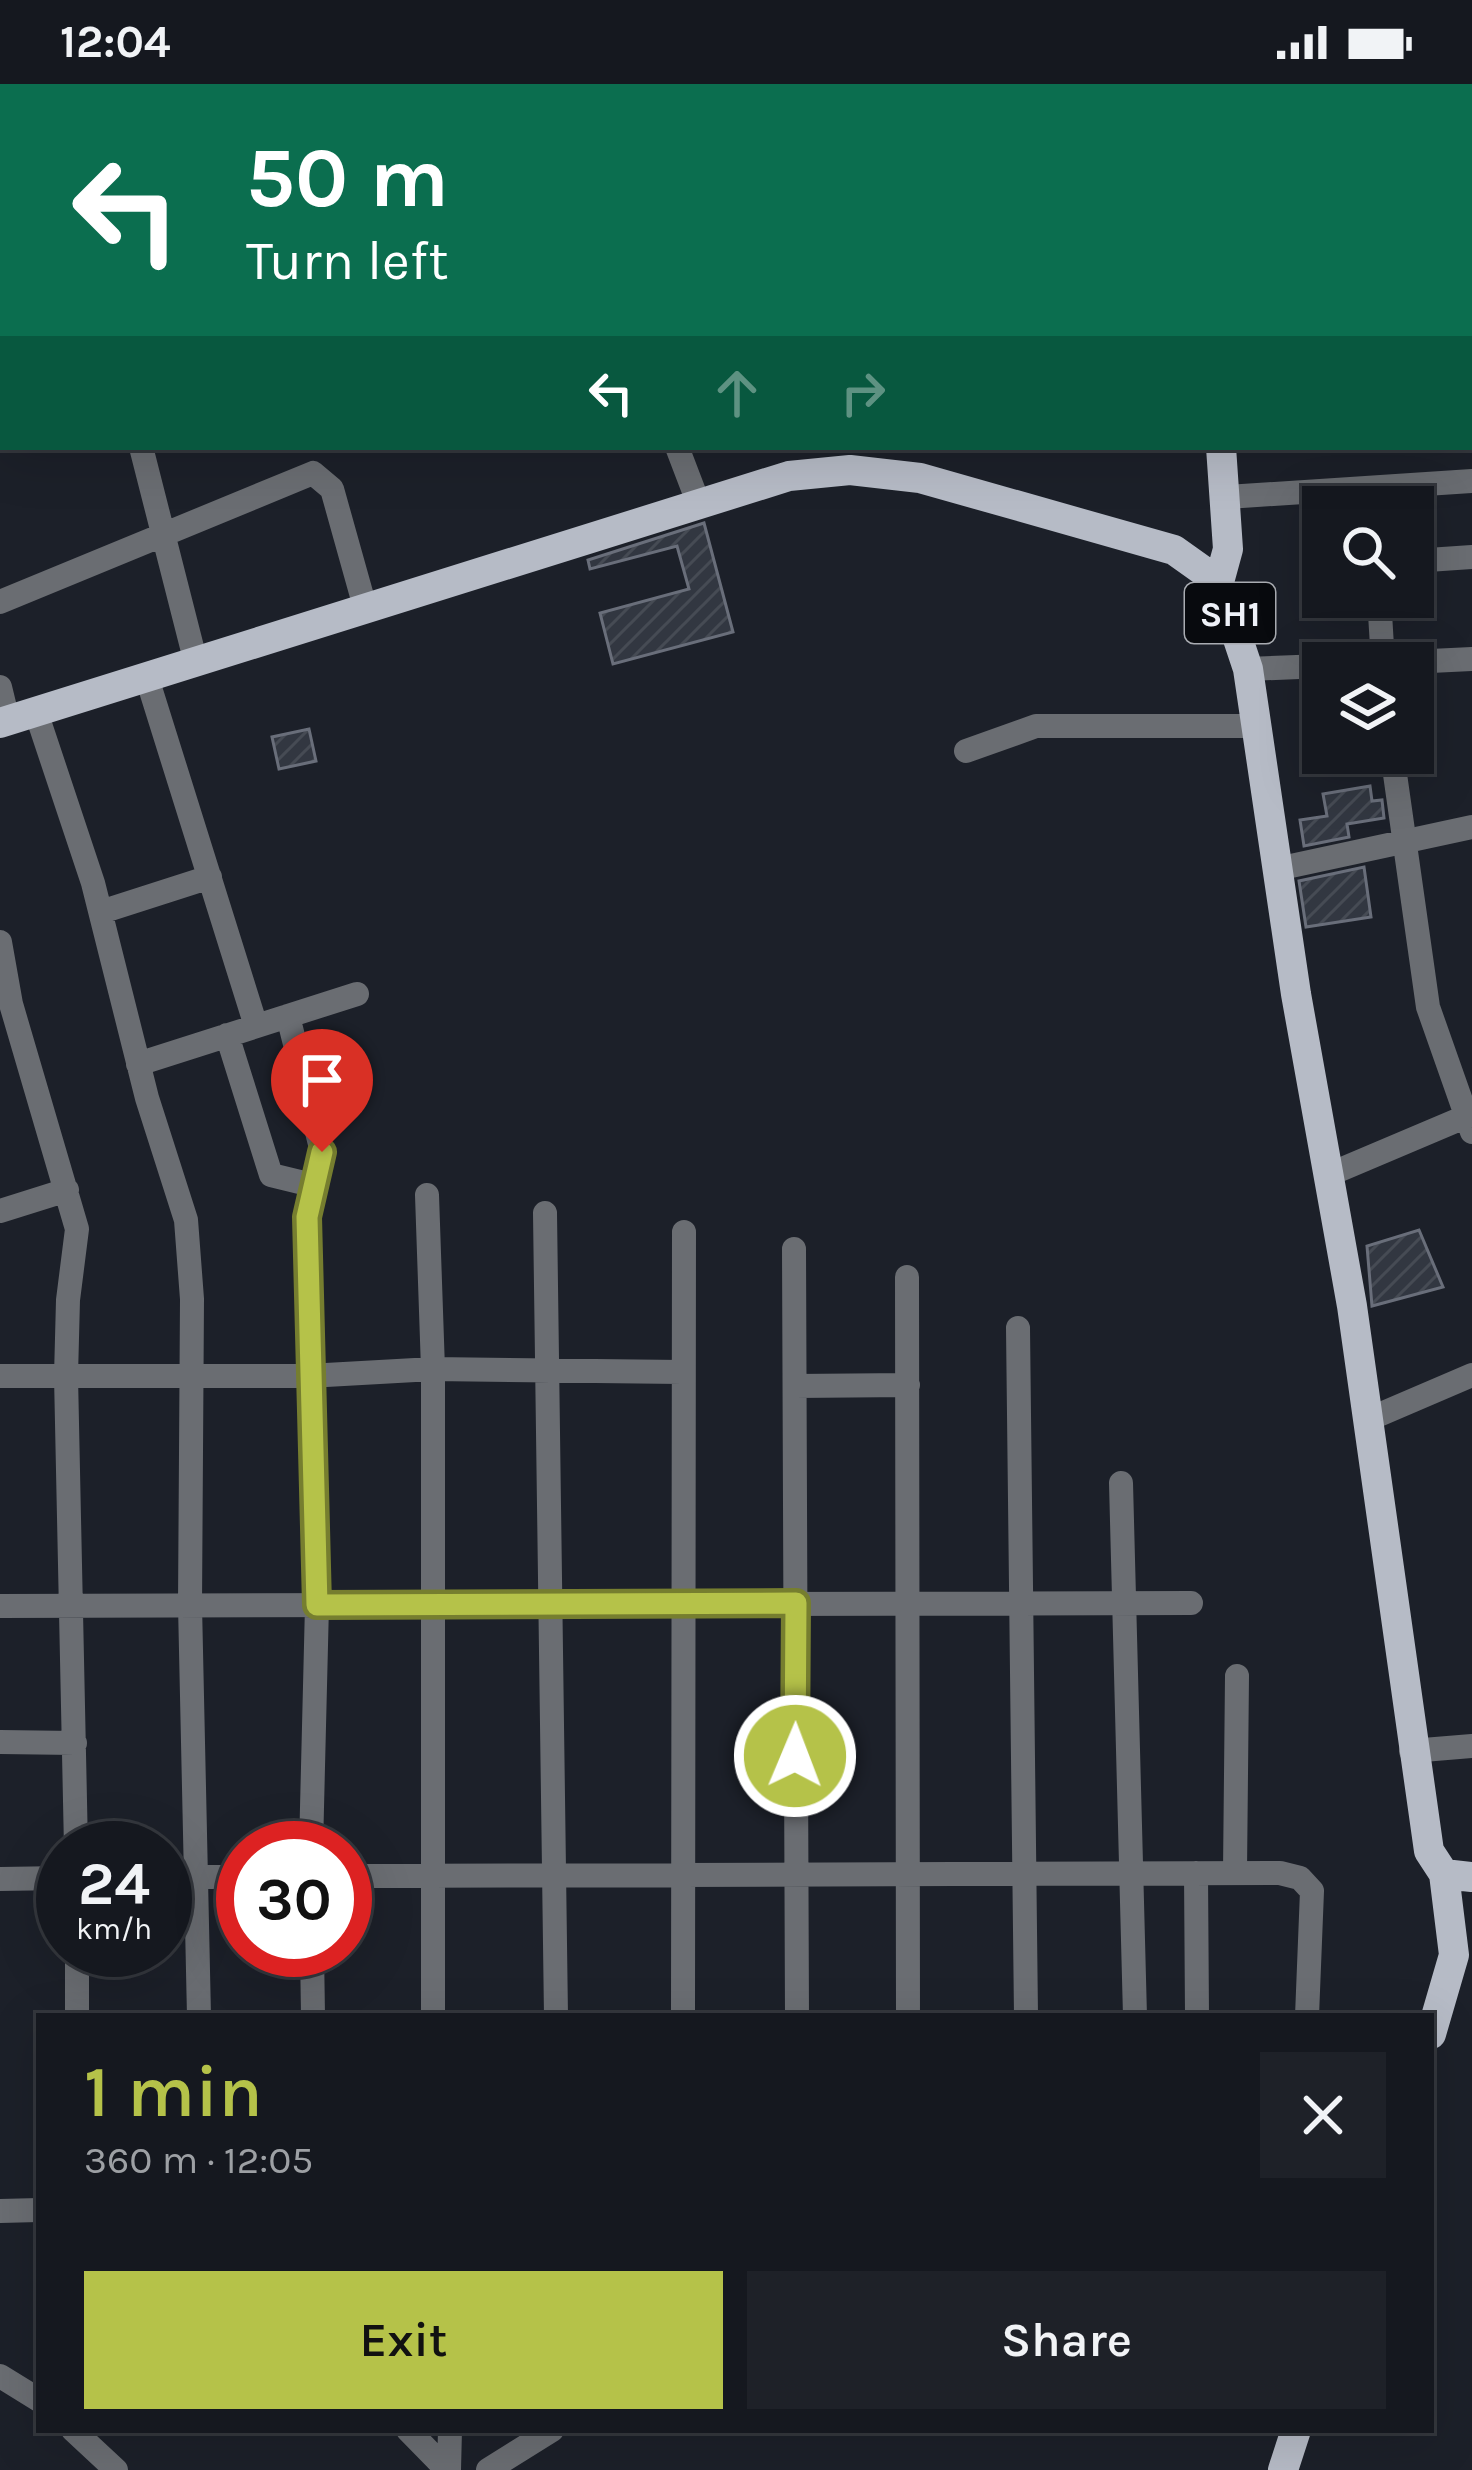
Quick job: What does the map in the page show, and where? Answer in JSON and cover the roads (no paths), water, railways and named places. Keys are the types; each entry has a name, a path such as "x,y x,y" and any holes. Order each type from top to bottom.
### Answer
{"main road":[{"path":"789,476 825,450"},
{"path":"1219,582 1228,549 1222,450"},
{"name":"SH1","path":"15,718 789,476 850,470 920,478 1174,550 1219,582 1249,669 1429,1851 1458,1875"},
{"path":"1434,2024 1454,1955 1458,1875"},
{"path":"1282,2470 1295,2433"}],"street":[{"path":"141,450 196,663"},
{"path":"678,450 698,502"},
{"path":"0,602 313,473 332,489 365,607"},
{"path":"1227,496 1472,481"},
{"path":"1434,560 1472,557"},
{"path":"1434,661 1472,659"},
{"path":"1249,669 1302,667"},
{"path":"147,678 256,1026"},
{"path":"0,688 101,912 138,1064 186,1220 199,2013"},
{"path":"966,751 1036,726 1257,726"},
{"path":"1328,1174 1470,1121 1428,1007 1393,774"},
{"path":"1277,869 1472,827"},
{"path":"101,912 210,878"},
{"path":"0,942 5,1005 77,1228 68,1300 66,1376 73,1486 69,1606 76,1821"},
{"path":"138,1064 357,994"},
{"path":"289,1016 321,1139 312,1186 308,1376 317,1605 312,1821"},
{"path":"227,1035 271,1175 281,1182 312,1186"},
{"path":"0,1211 67,1190"},
{"path":"427,1195 435,1604 433,2013"},
{"path":"544,1213 556,2013"},
{"path":"683,2013 684,1232"},
{"path":"794,1249 797,2013"},
{"path":"907,1277 908,2013"},
{"path":"1018,1328 1026,2013"},
{"path":"0,1376 308,1376 433,1369 682,1372"},
{"path":"1367,1420 1472,1376"},
{"path":"795,1386 908,1384"},
{"path":"1121,1483 1135,2013"},
{"path":"0,1606 1191,1603"},
{"path":"1234,1872 1238,1676"},
{"path":"0,1742 75,1743"},
{"path":"1411,1751 1472,1746"},
{"path":"1196,1873 1197,2013"},
{"path":"372,1876 1280,1873 1300,1878 1312,1891 1307,2013"},
{"path":"192,1877 216,1877"},
{"path":"0,1879 36,1878"},
{"path":"77,1977 77,2013"},
{"path":"312,1977 313,2013"},
{"path":"0,2211 36,2210"},
{"path":"0,2376 35,2388"},
{"path":"76,2433 116,2470"},
{"path":"411,2433 448,2470"},
{"path":"448,2470 450,2433"},
{"path":"488,2470 547,2433"}]}
